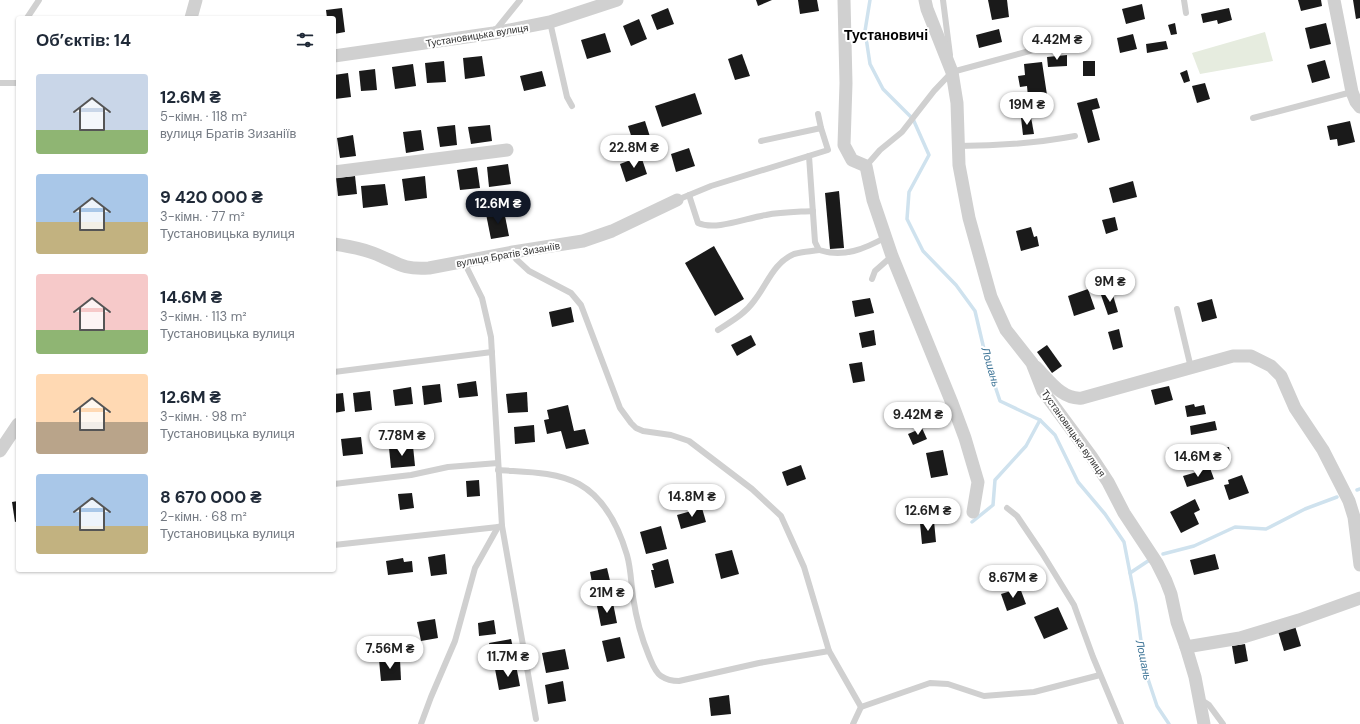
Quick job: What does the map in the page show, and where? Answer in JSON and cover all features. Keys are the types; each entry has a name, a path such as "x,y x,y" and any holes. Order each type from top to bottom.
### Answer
{"street":[{"path":"192,16 196,0"},
{"name":"Тустановицька вулиця","path":"336,56 494,33 550,22 617,0"},
{"path":"844,0 846,83 844,145 852,160 866,166 873,200 892,256 965,438 978,482 973,512"},
{"name":"Тустановицька вулиця","path":"925,0 927,9 952,72 957,104 959,165 969,218 991,297 1006,330 1032,363 1043,391 1091,456 1108,482 1124,513 1157,564 1171,594 1177,622 1195,677 1204,724"},
{"path":"1334,0 1352,88 1356,102 1360,107"},
{"path":"336,172 507,150"},
{"name":"вулиця Братів Зизаніїв","path":"336,244 374,253 404,267 415,269 464,262 595,238 683,198"},
{"path":"1032,363 1058,390 1075,399 1233,356 1251,356 1271,366 1281,376 1295,408 1323,450 1349,501 1354,517 1360,565"},
{"path":"0,452 16,427"},
{"path":"1186,647 1240,638 1299,620 1360,598"}],"lane":[{"path":"29,16 40,0"},
{"path":"494,33 520,0"},
{"path":"943,0 952,72"},
{"path":"1184,0 1186,13"},
{"path":"550,22 567,97 572,106"},
{"path":"866,166 880,150 902,132 934,91 952,72 1036,49 1058,47 1079,50"},
{"path":"0,83 16,83"},
{"path":"1253,118 1352,88"},
{"path":"813,211 765,215 705,226 698,223 683,198 711,186 828,150 818,114"},
{"path":"761,141 821,128"},
{"path":"958,146 1054,140 1075,136"},
{"path":"809,156 815,242 819,250"},
{"path":"718,330 746,310 754,301 770,274 780,264 794,254 819,250 829,254 857,251 886,237"},
{"path":"513,252 516,259 529,271 571,292 581,305 620,408 636,428 643,431 671,435 689,441 752,489 781,516 804,567 829,651 861,706"},
{"path":"872,279 875,271 892,256"},
{"path":"464,262 482,298 491,336 500,526 536,719"},
{"path":"1177,309 1191,368"},
{"path":"336,372 492,352"},
{"path":"336,484 412,475 448,467 498,466 567,479 587,489 599,501 610,516 626,554 639,624 645,647 652,665 660,676 668,680 679,681 829,651"},
{"path":"1007,508 1017,516 1074,604 1100,675 1121,724"},
{"path":"336,545 500,526"},
{"path":"421,724 454,642 475,568 500,526"},
{"path":"853,724 861,706 930,683 948,684 984,696 1034,692 1100,675"},
{"path":"1199,698 1209,705 1223,724"}],"shaded area":[{"path":"1265,32 1273,61 1200,74 1192,53"}],"building":[{"path":"756,0 772,0 758,6"},
{"path":"798,0 817,0 819,11 800,14"},
{"path":"988,0 1007,0 1009,17 992,20"},
{"path":"1298,0 1321,0 1322,6 1301,11"},
{"path":"1353,0 1360,0 1360,18 1356,19"},
{"path":"1142,4 1145,19 1126,24 1122,9"},
{"path":"342,8 345,32 336,34 336,16 327,16 326,10"},
{"path":"668,8 674,24 657,30 651,15"},
{"path":"1229,8 1232,20 1218,24 1217,20 1203,23 1201,14"},
{"path":"639,19 647,39 631,46 623,26"},
{"path":"1175,23 1177,34 1171,35 1168,25"},
{"path":"1326,23 1331,44 1310,49 1305,28"},
{"path":"999,29 1002,42 979,48 976,35"},
{"path":"605,33 611,52 587,59 581,40"},
{"path":"1133,34 1137,49 1120,53 1117,38"},
{"path":"1166,41 1168,49 1147,53 1146,44"},
{"path":"742,54 750,76 735,80 728,59"},
{"path":"1067,55 1067,66 1048,67 1047,57"},
{"path":"482,56 485,76 465,79 463,58"},
{"path":"1325,60 1330,78 1312,83 1307,65"},
{"path":"444,61 446,82 427,83 425,63"},
{"path":"1083,61 1095,61 1095,76 1083,76"},
{"path":"1042,62 1047,95 1028,97 1027,86 1020,87 1018,76 1025,75 1024,64"},
{"path":"413,64 416,86 395,89 392,67"},
{"path":"375,69 377,90 361,91 359,71"},
{"path":"1187,70 1190,81 1184,83 1180,73"},
{"path":"542,71 546,86 524,91 520,76"},
{"path":"348,73 351,97 336,99 336,75"},
{"path":"1205,83 1210,99 1197,103 1192,86"},
{"path":"695,93 702,114 662,127 655,106"},
{"path":"1097,98 1100,108 1092,110 1100,140 1088,143 1077,103"},
{"path":"1031,117 1034,134 1023,135 1021,118"},
{"path":"645,121 652,143 635,148 628,126"},
{"path":"1350,121 1355,142 1338,146 1337,139 1330,140 1327,126"},
{"path":"455,125 457,145 440,147 437,127"},
{"path":"490,125 492,141 471,144 468,127"},
{"path":"421,130 424,150 406,153 403,132"},
{"path":"353,135 356,156 340,158 337,138"},
{"path":"689,148 695,166 676,172 671,154"},
{"path":"641,156 647,174 626,182 620,164"},
{"path":"508,164 511,184 489,187 487,167"},
{"path":"477,167 480,188 460,190 457,170"},
{"path":"355,176 357,194 338,196 336,178"},
{"path":"425,176 427,198 405,201 402,179"},
{"path":"1133,181 1137,197 1113,203 1109,188"},
{"path":"385,184 388,205 363,208 361,186"},
{"path":"839,191 844,248 830,249 825,193"},
{"path":"504,211 509,236 491,239 486,214"},
{"path":"1115,217 1118,230 1106,234 1102,220"},
{"path":"1031,227 1034,237 1037,236 1039,246 1021,251 1016,231"},
{"path":"714,246 744,299 715,316 685,263"},
{"path":"1088,289 1095,309 1074,316 1068,296"},
{"path":"1112,292 1118,312 1108,315 1101,295"},
{"path":"870,298 874,313 855,317 852,301"},
{"path":"1212,299 1217,318 1202,322 1197,303"},
{"path":"571,307 574,322 552,327 549,312"},
{"path":"1119,329 1123,347 1113,350 1108,332"},
{"path":"874,330 876,345 862,348 859,333"},
{"path":"751,335 756,345 737,356 731,345"},
{"path":"1047,345 1062,366 1052,373 1037,352"},
{"path":"862,362 865,381 853,383 849,364"},
{"path":"476,381 478,396 459,398 457,384"},
{"path":"440,384 442,402 424,405 422,386"},
{"path":"1169,386 1173,400 1155,405 1151,390"},
{"path":"411,387 413,404 395,406 393,390"},
{"path":"370,391 372,410 355,412 353,393"},
{"path":"527,392 528,412 508,413 506,394"},
{"path":"343,393 345,411 336,413 336,394"},
{"path":"1194,404 1195,407 1204,405 1206,414 1187,417 1185,406"},
{"path":"568,405 574,431 585,429 589,444 566,449 561,431 547,434 544,420 549,419 547,410"},
{"path":"1215,421 1217,430 1191,435 1190,426"},
{"path":"534,425 535,442 515,444 514,427"},
{"path":"922,428 927,439 913,445 908,434"},
{"path":"361,437 363,454 343,456 341,439"},
{"path":"413,446 415,466 391,468 389,448"},
{"path":"1229,447 1231,460 1216,462 1214,450"},
{"path":"943,450 948,475 931,478 926,453"},
{"path":"801,465 806,479 787,486 782,472"},
{"path":"1210,468 1214,479 1187,487 1183,476"},
{"path":"1242,475 1249,493 1229,500 1224,485 1229,484 1228,480"},
{"path":"479,480 480,496 467,497 466,481"},
{"path":"412,493 414,508 400,510 398,494"},
{"path":"1195,499 1200,510 1194,513 1199,524 1181,533 1170,512"},
{"path":"16,501 15,522 12,502"},
{"path":"702,508 706,522 681,529 677,515"},
{"path":"934,521 936,542 922,544 920,523"},
{"path":"661,526 667,549 646,554 640,532"},
{"path":"732,550 739,574 721,579 715,554"},
{"path":"445,554 447,574 431,576 428,557"},
{"path":"1215,554 1219,569 1194,575 1190,560"},
{"path":"403,558 404,562 412,561 413,572 388,575 386,561"},
{"path":"668,559 674,583 655,588 651,570 654,570 652,564"},
{"path":"607,568 612,589 594,593 590,572"},
{"path":"1020,588 1026,604 1007,611 1001,594"},
{"path":"613,603 617,623 601,626 597,606"},
{"path":"1058,607 1068,629 1044,639 1034,617"},
{"path":"435,619 438,638 421,641 417,622"},
{"path":"494,620 496,634 479,636 478,623"},
{"path":"1295,626 1301,646 1284,651 1278,631"},
{"path":"620,637 625,658 607,662 602,641"},
{"path":"511,639 515,656 493,661 489,643"},
{"path":"1245,644 1248,661 1235,664 1232,646"},
{"path":"565,649 569,669 546,673 542,653"},
{"path":"400,659 401,680 381,681 379,660"},
{"path":"516,665 520,686 499,690 495,669"},
{"path":"563,681 566,701 548,704 545,685"},
{"path":"729,695 731,714 711,716 709,698"}],"waterway":[{"name":"Лошань","path":"870,0 865,31 870,64 883,89 913,119 929,155 909,192 907,219 923,251 956,285 975,311 987,362 1000,401 1040,420 1055,435 1078,482 1105,514 1124,542 1136,604 1145,670 1157,706 1169,724"},
{"path":"972,522 993,505 995,480 1026,446 1040,420"},
{"path":"1163,554 1194,546 1235,527 1266,529 1305,509 1337,497"},
{"path":"1130,573 1148,561"}],"district":[{"name":"Тустановичі","path":"886,35"}]}
